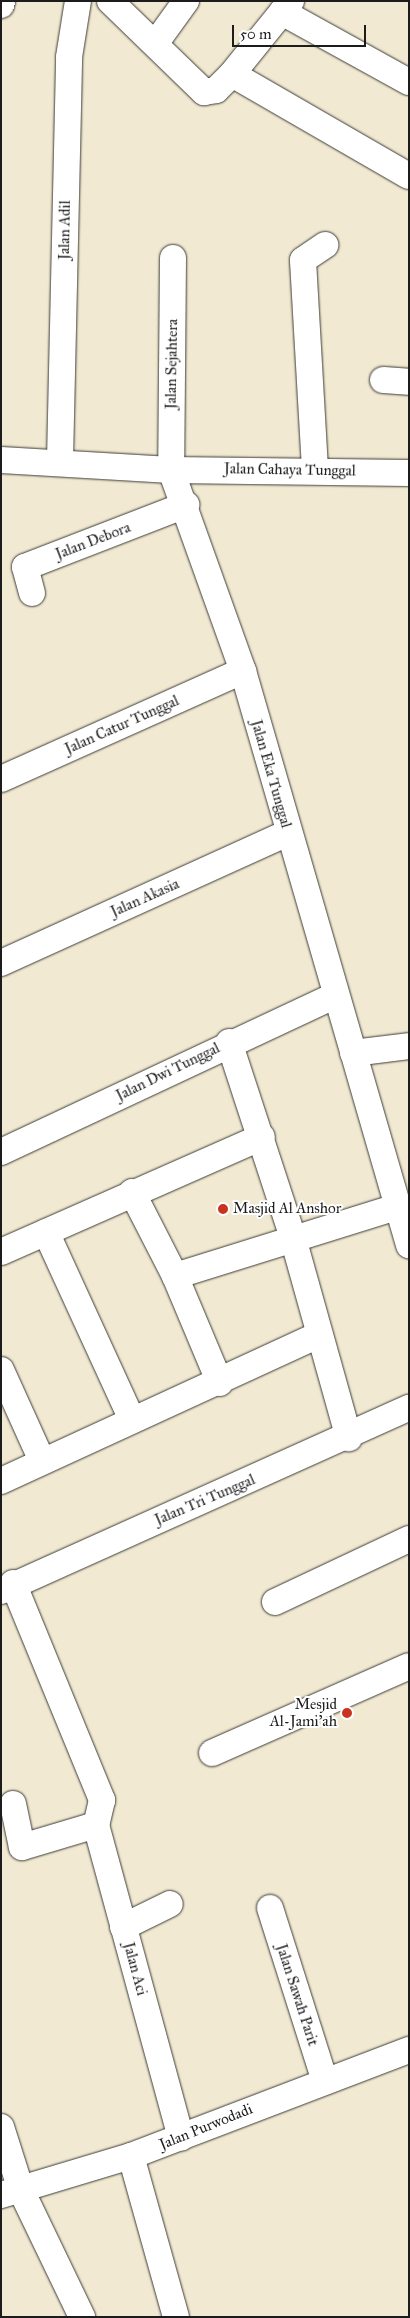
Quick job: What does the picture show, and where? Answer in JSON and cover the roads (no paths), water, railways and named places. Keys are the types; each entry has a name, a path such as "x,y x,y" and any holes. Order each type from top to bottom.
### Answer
{"street":[{"path":"1,5 2,1"},
{"name":"Jalan Adil","path":"60,460 68,66 78,1"},
{"path":"110,1 204,92 216,90 232,74 287,7 409,82"},
{"path":"155,44 186,1"},
{"path":"232,74 409,176"},
{"path":"315,469 304,260 325,245"},
{"name":"Jalan Sejahtera","path":"171,470 174,258"},
{"path":"382,380 409,382"},
{"path":"1,460 60,460 171,470"},
{"name":"Jalan Cahaya Tunggal","path":"171,470 315,469 409,473"},
{"name":"Jalan Eka Tunggal","path":"171,470 186,506 243,671 288,833 353,1053 399,1173 397,1207 409,1245"},
{"name":"Jalan Debora","path":"32,593 25,567 186,506"},
{"name":"Jalan Catur Tunggal","path":"1,778 243,671"},
{"name":"Jalan Akasia","path":"1,964 288,833"},
{"name":"Jalan Dwi Tunggal","path":"1,1152 229,1042 336,995"},
{"path":"229,1042 262,1137 293,1238 318,1335 349,1438"},
{"path":"353,1053 409,1046"},
{"path":"1,1252 132,1192 262,1137"},
{"path":"132,1192 175,1276 220,1382"},
{"path":"175,1276 397,1207"},
{"path":"46,1232 132,1420"},
{"path":"1,1481 132,1420 220,1382 318,1335"},
{"path":"1,1370 42,1462"},
{"name":"Jalan Tri Tunggal","path":"7,1587 349,1438 409,1408"},
{"path":"275,1602 409,1539"},
{"name":"Jalan Aci","path":"7,1587 102,1800 96,1825 181,2138"},
{"path":"212,1753 409,1666"},
{"path":"13,1804 22,1847 96,1825"},
{"path":"123,1927 170,1904"},
{"name":"Jalan Sawah Parit","path":"270,1908 325,2081"},
{"name":"Jalan Purwodadi","path":"11,2192 131,2156 409,2050"},
{"path":"1,2127 11,2192 82,2317"},
{"path":"131,2156 176,2317"}],"place":[{"name":"Masjid Al Anshor","path":"223,1209"},
{"name":"Mesjid Al-Jami'ah","path":"347,1713"}]}
